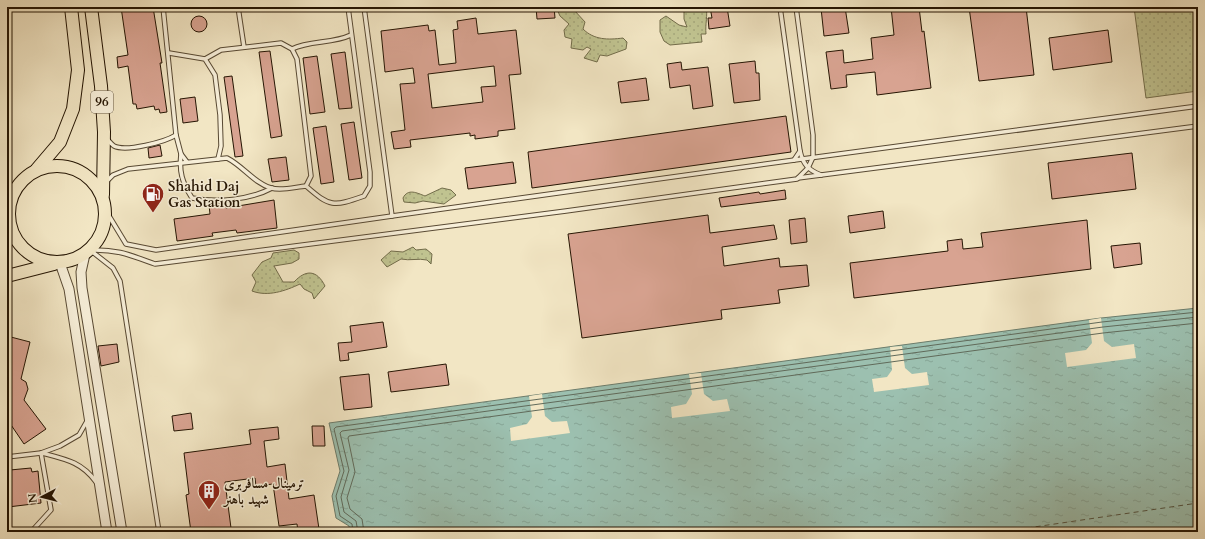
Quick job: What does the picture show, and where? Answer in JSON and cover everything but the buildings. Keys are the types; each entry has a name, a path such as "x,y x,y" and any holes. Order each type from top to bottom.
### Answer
{"highway":[{"name":"96","path":"7,192 37,169 60,142 73,109 78,70 71,7"},
{"name":"96","path":"7,276 77,258 87,252 102,232 106,211 102,185 104,132 101,86 91,7"},
{"name":"96","path":"37,169 53,165 69,166 84,173 95,184 103,198"},
{"name":"96","path":"18,184 11,198 9,214 11,229 19,243 30,254 44,261 60,262"}],"street":[{"path":"87,252 82,272 82,288 122,532"},
{"path":"60,262 69,289 107,532"}],"lane":[{"path":"163,7 169,53 169,78 176,135 181,154 180,163 182,183 192,198 206,201 226,200 261,194 272,188 306,186 325,202 336,203 364,196 370,186 370,172 348,7"},
{"path":"238,7 244,47"},
{"path":"364,7 392,216"},
{"path":"780,7 802,159 811,172 823,176"},
{"path":"796,7 813,134 813,157 808,168 797,179"},
{"path":"292,49 300,45 343,39 351,35"},
{"path":"169,53 205,58 221,50 281,43 292,49 297,60 312,176 306,186"},
{"path":"205,58 215,74 221,146 218,158"},
{"path":"106,211 126,244 156,250 813,157 1198,106"},
{"path":"87,252 109,249 121,251 155,264 550,213 1198,126"},
{"path":"104,132 108,140 114,146 125,148 166,141 176,135"},
{"path":"794,160 800,151"},
{"path":"181,154 187,162"},
{"path":"102,185 114,175 128,169 227,158 232,160 260,182 272,188"},
{"path":"87,252 113,268 120,281 159,532"},
{"path":"7,457 41,453 60,446 79,435 89,418"},
{"path":"41,453 72,460 90,474 100,487"},
{"path":"31,532 51,510 41,453"}],"green space":[{"path":"556,7 574,7 574,10 585,22 583,29 587,33 602,38 623,38 627,42 626,49 607,56 600,55 597,62 584,58 591,49 587,47 583,50 571,48 572,39 565,37 564,30 569,24 560,16"},
{"path":"684,7 706,7 706,34 701,34 702,42 670,45 664,41 660,32 660,20 666,16 679,25 687,27 684,19"},
{"path":"1134,7 1198,7 1198,91 1146,98"},
{"path":"442,188 451,190 456,195 444,204 423,201 415,203 404,202 403,198 407,193 413,192 425,196"},
{"path":"413,247 416,250 426,249 432,254 431,264 427,260 401,259 387,267 381,260 391,251 403,252"},
{"path":"294,250 299,253 299,259 292,263 274,266 283,282 294,282 307,273 315,274 325,286 314,299 312,293 304,289 300,284 282,291 270,293 258,293 252,291 256,282 252,275 262,262 271,258 273,253"}],"water":[{"path":"1198,308 1198,532 350,532 349,526 336,518 332,496 340,471 329,423 1101,318"}],"pier":[{"path":"1101,318 1104,341 1112,347 1134,344 1136,358 1067,367 1065,353 1086,350 1092,343 1089,320"},
{"path":"902,346 905,368 912,374 927,372 929,385 874,392 872,379 887,377 892,370 890,347"},
{"path":"701,373 704,394 713,401 727,399 730,411 672,418 671,407 686,404 692,394 689,374"},
{"path":"542,394 545,416 552,422 567,421 570,433 511,441 510,428 527,424 532,417 529,396"}],"ferry route":[{"path":"1000,532 1198,503"}],"place":[{"name":"Shahid Daj Gas Station","path":"153,214"},
{"name":"ترمینال مسافربری شهید باهنر","path":"209,510"}]}
